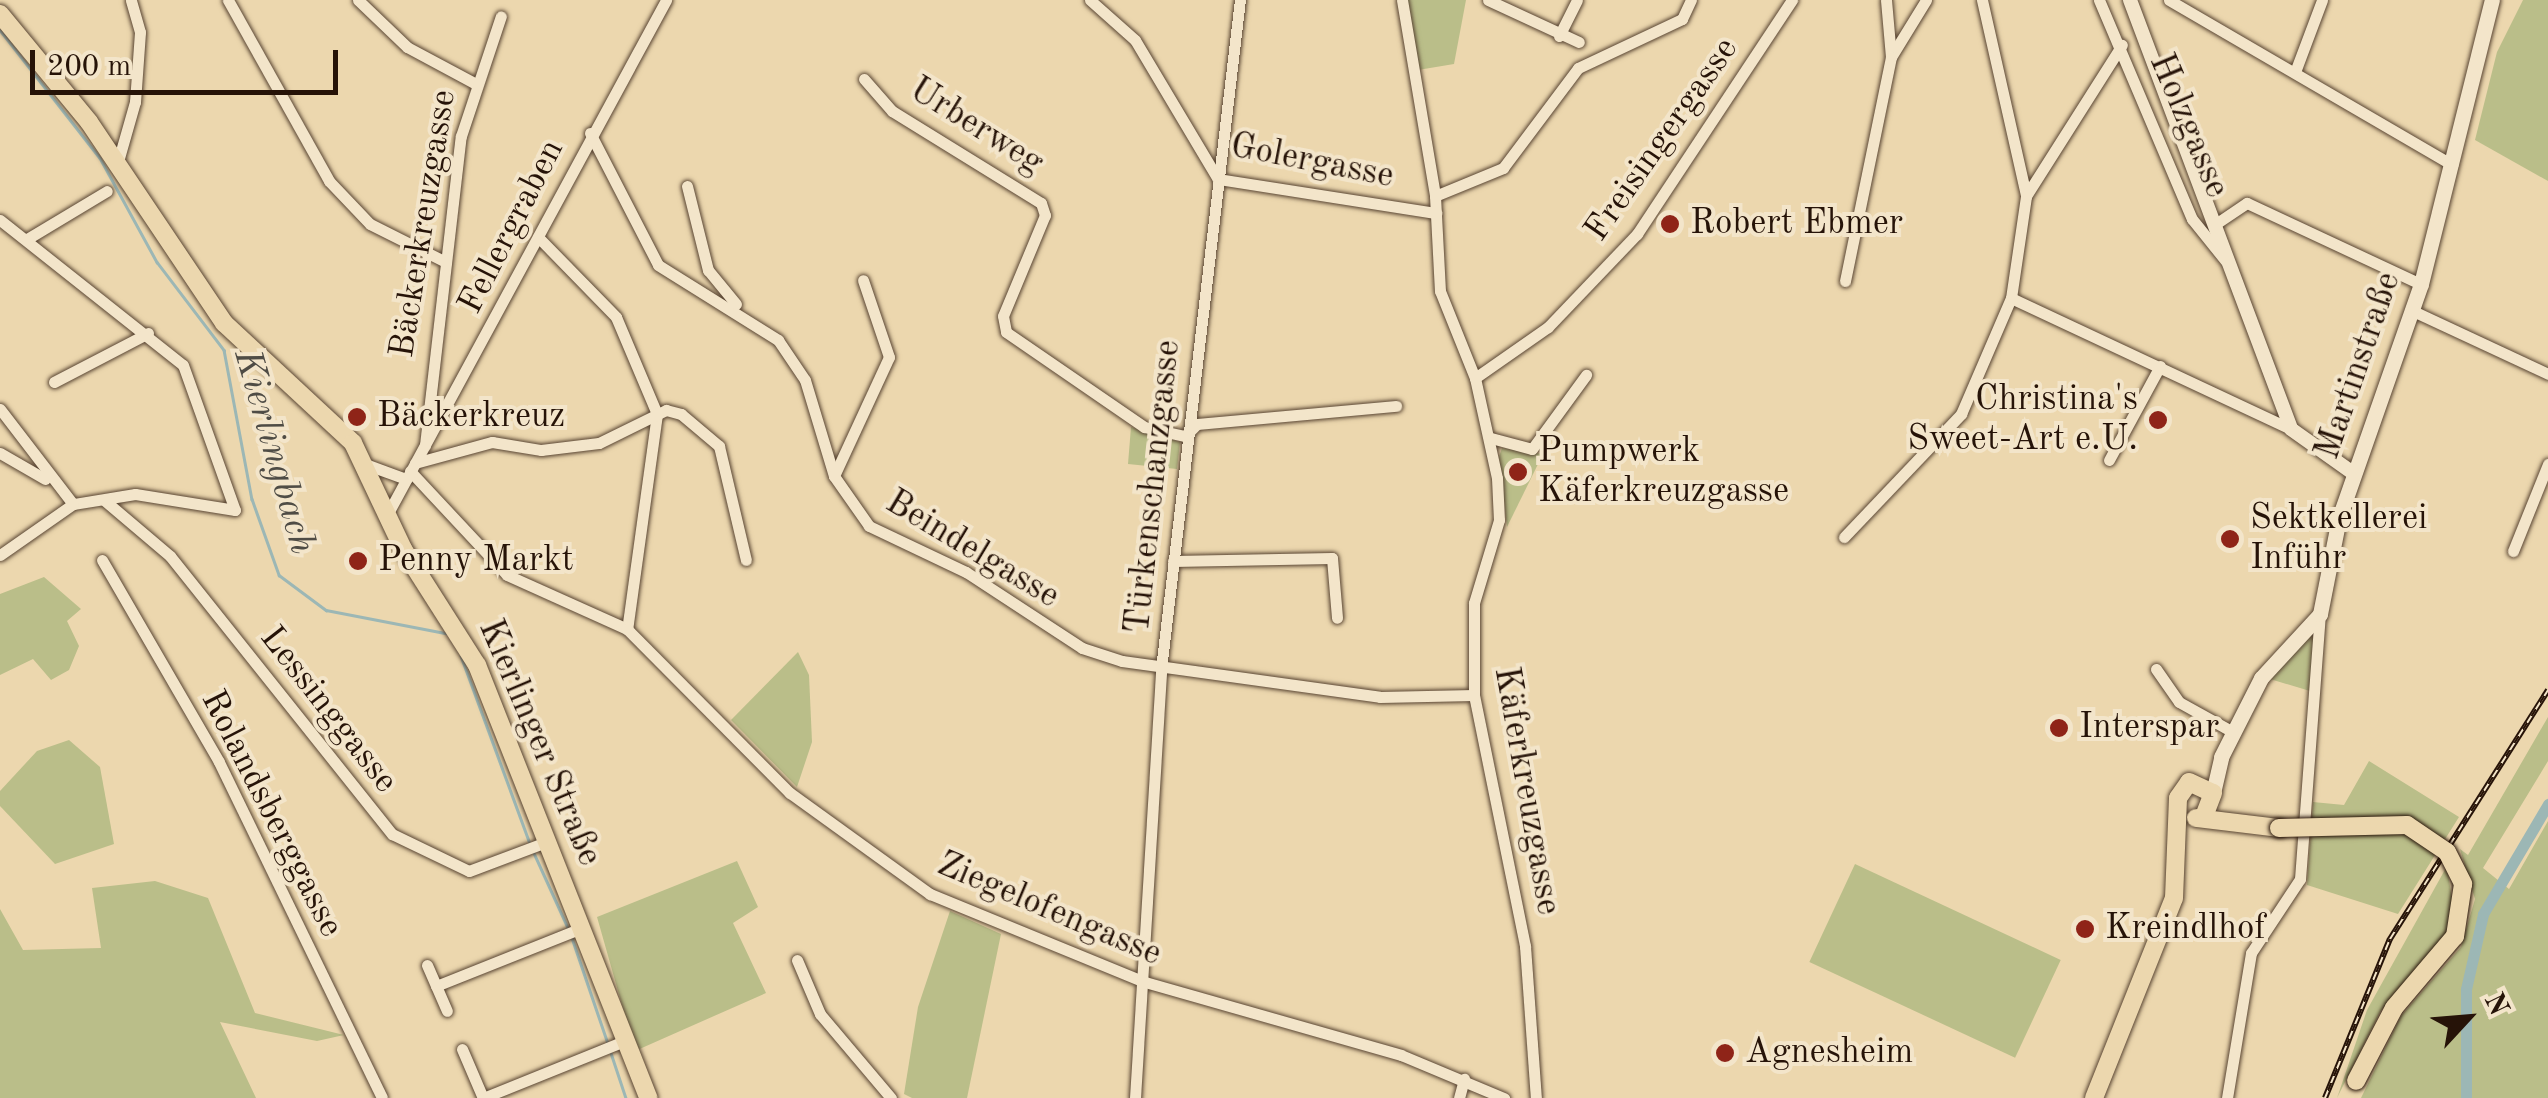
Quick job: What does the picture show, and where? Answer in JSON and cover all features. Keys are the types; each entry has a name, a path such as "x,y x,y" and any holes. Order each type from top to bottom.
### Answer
{"main road":[{"name":"Martinstraße","path":"2320,614 2353,473 2421,284 2492,0"},
{"name":"Kierlinger Straße","path":"0,14 116,165 231,332 323,410 365,464 387,515 477,664 538,846 575,931 616,1044 648,1098"},
{"path":"2094,1098 2143,990 2182,859 2214,795 2221,757 2261,678 2320,614"},
{"path":"2182,859 2180,808 2190,782 2221,757"},
{"path":"2190,782 2258,822"},
{"path":"2180,808 2200,817 2280,828 2407,825 2447,852 2463,884 2456,936 2394,1008 2353,1089"}],"street":[{"path":"116,165 134,102 140,32 132,0"},
{"path":"228,0 328,182 370,224 446,262"},
{"path":"358,0 407,47 474,83"},
{"name":"Fellergraben","path":"387,515 666,0"},
{"name":"Golergasse","path":"1090,0 1135,40 1218,179 1436,213"},
{"name":"Türkenschanzgasse","path":"1135,1093 1172,561 1240,0"},
{"name":"Käferkreuzgasse","path":"1402,0 1434,196 1440,292 1475,378 1491,438 1499,520 1474,603 1474,695 1525,946 1536,1098"},
{"path":"1488,0 1579,42"},
{"path":"1559,36 1577,0"},
{"path":"1434,196 1503,168 1578,68 1682,19 1691,0"},
{"name":"Freisingergasse","path":"1475,378 1548,327 1637,234 1792,0"},
{"path":"1845,281 1891,57 1886,0"},
{"path":"1891,57 1926,0"},
{"path":"1844,537 1948,433 2010,298 2026,196 1982,0"},
{"name":"Holzgasse","path":"2099,0 2122,46 2192,219 2232,269"},
{"name":"Holzgasse","path":"2130,0 2217,223 2291,429"},
{"path":"2170,0 2452,165"},
{"path":"2294,72 2322,0"},
{"name":"Bäckerkreuzgasse","path":"425,445 446,262 474,83 500,16"},
{"path":"2026,196 2122,46"},
{"name":"Urberweg","path":"864,79 892,111 1012,177 1042,203 1003,316 1006,332 1144,427 1185,436"},
{"name":"Beindelgasse","path":"590,134 658,265 740,308 804,380 834,476 869,526 966,572 1082,648 1162,669 1380,697 1474,695"},
{"path":"687,186 708,270 740,308"},
{"path":"27,239 108,190"},
{"path":"2217,223 2247,203 2421,284"},
{"path":"0,220 148,333 189,377 234,510 151,496 73,504 0,554"},
{"path":"538,237 616,317 657,414 626,629"},
{"path":"834,476 889,357 862,280"},
{"path":"2010,298 2291,429 2353,473"},
{"path":"2411,310 2548,374"},
{"path":"54,382 148,333"},
{"path":"2109,460 2160,366"},
{"path":"1491,438 1532,449 1586,375"},
{"path":"1185,436 1197,424 1396,406"},
{"path":"0,409 49,482"},
{"path":"365,464 410,471 492,442 541,450 598,443 657,414 681,414 720,446 746,560"},
{"path":"0,454 49,482 73,504"},
{"path":"2513,551 2548,464"},
{"name":"Ziegelofengasse","path":"410,471 507,575 626,629 790,793 893,871 1000,926 1145,982 1464,1079 1504,1098"},
{"name":"Lessinggasse","path":"104,500 170,556 392,834 469,871 538,846"},
{"path":"1172,561 1332,558 1337,618"},
{"name":"Rolandsberggasse","path":"102,560 219,762 382,1098"},
{"name":"Martinstraße","path":"2227,1098 2251,953 2300,879 2320,614"},
{"path":"2156,669 2178,702 2233,732"},
{"path":"436,986 575,931"},
{"path":"797,960 820,1014 890,1098"},
{"path":"428,964 447,1011"},
{"path":"462,1049 483,1098 616,1044"},
{"path":"1459,1098 1464,1079"}],"green space":[{"path":"1407,0 1466,0 1454,64 1418,70"},
{"path":"2523,0 2548,0 2548,181 2475,140 2497,52"},
{"path":"1131,427 1180,442 1177,469 1128,464"},
{"path":"1502,448 1543,454 1507,527 1499,457"},
{"path":"44,577 81,609 67,621 79,646 69,670 51,680 33,659 0,675 0,594"},
{"path":"2318,623 2310,691 2270,679"},
{"path":"798,652 809,675 812,742 797,787 731,720"},
{"path":"2548,717 2548,761 2483,868 2509,889 2548,821 2548,1098 2361,1098 2401,1016 2461,947 2475,899 2460,849 2468,855"},
{"path":"69,740 100,767 114,844 55,864 0,806 0,791 37,751"},
{"path":"2369,761 2459,817 2398,914 2307,885 2313,802 2344,805"},
{"path":"737,861 758,907 733,923 766,993 635,1051 597,917"},
{"path":"1855,864 2061,960 2015,1058 1809,962"},
{"path":"2447,866 2454,913 2445,936 2380,1012 2337,1098 2367,1010"},
{"path":"155,881 208,898 255,1013 344,1035 317,1041 220,1022 256,1098 0,1098 0,909 23,950 101,948 92,888"},
{"path":"950,911 1001,934 967,1098 912,1098 904,1094 918,1007"}],"waterway":[{"name":"Kierlingbach","path":"0,30 100,158 157,262 224,350 252,499 279,575 326,610 446,633"},
{"name":"Kierlingbach","path":"461,656 529,841"},
{"path":"2466,1098 2466,989 2483,914 2548,804"},
{"name":"Kierlingbach","path":"534,853 568,928"},
{"path":"571,935 607,1041"},
{"name":"Kierlingbach","path":"611,1053 626,1098"}],"railway":[{"path":"2325,1098 2390,939 2548,690"}],"place":[{"name":"Robert Ebmer","path":"1670,224"},
{"name":"Bäckerkreuz","path":"357,417"},
{"name":"Christina's Sweet-Art e.U.","path":"2158,420"},
{"name":"Pumpwerk Käferkreuzgasse","path":"1518,472"},
{"name":"Sektkellerei Inführ","path":"2230,539"},
{"name":"Penny Markt","path":"358,561"},
{"name":"Interspar","path":"2059,728"},
{"name":"Kreindlhof","path":"2085,929"},
{"name":"Agnesheim","path":"1725,1053"}]}
